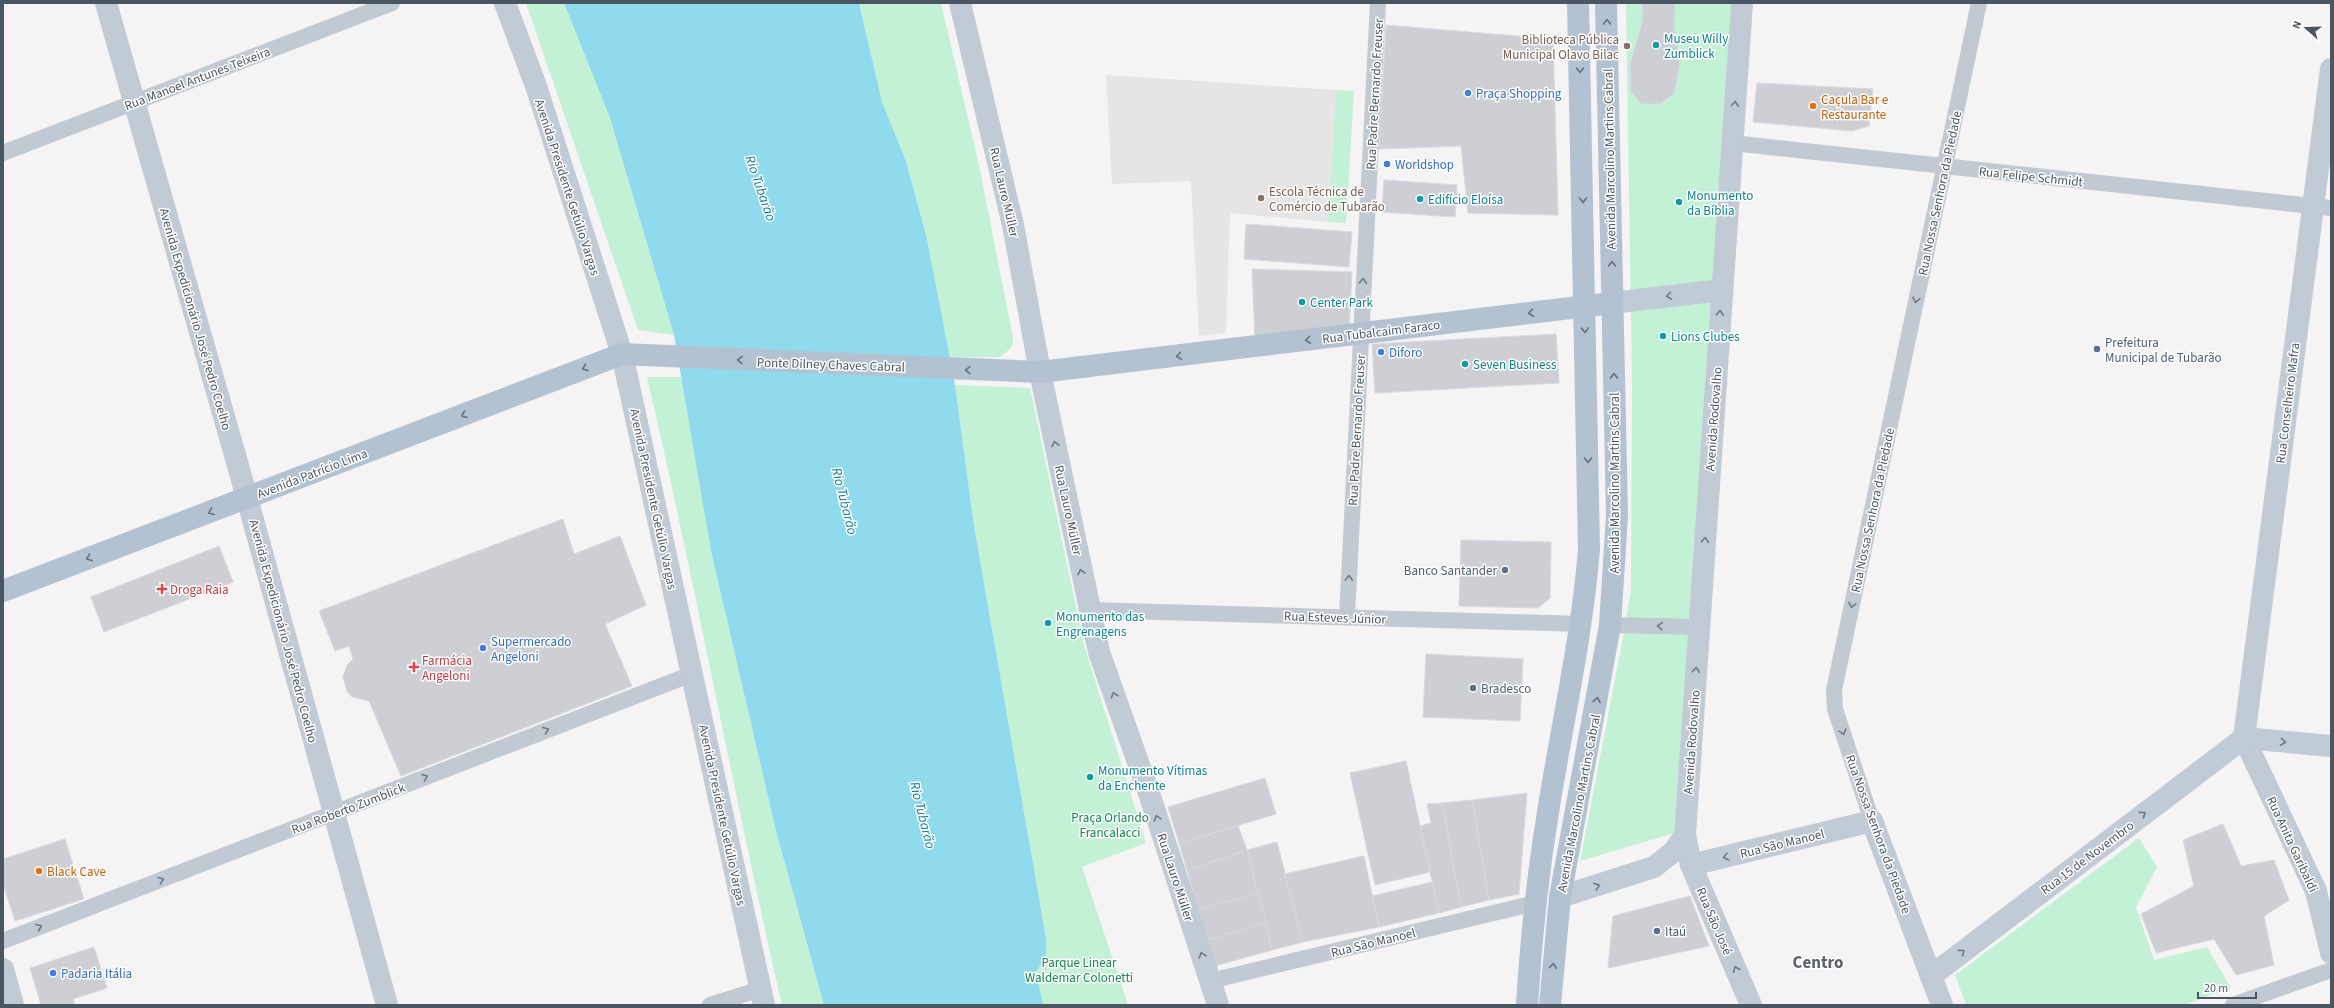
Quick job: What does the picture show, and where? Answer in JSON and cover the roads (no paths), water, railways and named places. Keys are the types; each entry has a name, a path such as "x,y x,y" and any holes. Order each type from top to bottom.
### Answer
{"main road":[{"name":"Avenida Marcolino Martins Cabral","path":"1527,1005 1535,903 1549,804 1582,624 1589,549 1578,3"},
{"name":"Avenida Marcolino Martins Cabral","path":"1550,1005 1560,898 1610,625 1617,516 1606,3"},
{"name":"Rua Tubalcaim Faraco","path":"1040,372 1612,303"},
{"name":"Ponte Dilney Chaves Cabral","path":"631,355 1040,372"},
{"name":"Avenida Patrício Lima","path":"3,591 247,498 631,355"}],"street":[{"name":"Avenida Expedicionário José Pedro Coelho","path":"106,3 247,498 387,1005"},
{"name":"Rua Manoel Antunes Teixeira","path":"3,153 392,3"},
{"name":"Avenida Presidente Getúlio Vargas","path":"505,3 536,86 631,355 692,674 763,997"},
{"name":"Rua Lauro Müller","path":"960,3 1013,225 1040,372 1099,652 1150,796 1218,1005"},
{"name":"Rua Padre Bernardo Freuser","path":"1347,617 1360,334 1378,3"},
{"name":"Avenida Rodovalho","path":"1685,835 1742,3"},
{"name":"Rua Nossa Senhora da Piedade","path":"1942,1005 1872,820 1835,709 1834,690 1979,3"},
{"name":"Rua Conselheiro Mafra","path":"2244,738 2322,207 2331,68"},
{"name":"Rua Felipe Schmidt","path":"1732,143 2322,207"},
{"name":"Rua Tubalcaim Faraco","path":"1612,303 1722,290"},
{"name":"Rua Esteves Júnior","path":"1089,610 1582,624"},
{"path":"1610,625 1699,627"},
{"name":"Rua Roberto Zumblick","path":"3,941 692,674"},
{"path":"2244,738 2331,746"},
{"name":"Rua Anita Garibaldi","path":"2244,738 2316,891 2331,953"},
{"name":"Rua 15 de Novembro","path":"1931,976 2244,738"},
{"name":"Rua São Manoel","path":"1691,865 1872,820"},
{"path":"1560,898 1654,867 1674,851 1685,835"},
{"name":"Rua São José","path":"1685,835 1691,865 1751,1005"},
{"name":"Rua São Manoel","path":"1210,981 1535,903"},
{"path":"3,969 13,1005"},
{"path":"2233,1005 2331,970"},
{"path":"710,1005 763,997"}],"water":[{"name":"Rio Tubarão","path":"564,3 859,3 882,102 906,161 927,239 955,385 974,526 1046,938 1046,957 1036,972 1043,1005 824,1005 776,831 711,551 674,335 610,118"}],"place":[{"name":"Museu Willy Zumblick","path":"1656,45"},
{"name":"Biblioteca Pública Municipal Olavo Bilac","path":"1627,46"},
{"name":"Praça Shopping","path":"1468,93"},
{"name":"Caçula Bar e Restaurante","path":"1813,106"},
{"name":"Worldshop","path":"1387,164"},
{"name":"Escola Técnica de Comércio de Tubarão","path":"1261,198"},
{"name":"Edifício Eloísa","path":"1420,199"},
{"name":"Monumento da Bíblia","path":"1679,202"},
{"name":"Center Park","path":"1302,302"},
{"name":"Lions Clubes","path":"1663,336"},
{"name":"Prefeitura Municipal de Tubarão","path":"2097,349"},
{"name":"Diforo","path":"1381,352"},
{"name":"Seven Business","path":"1465,364"},
{"name":"Banco Santander","path":"1505,570"},
{"name":"Droga Raia","path":"162,589"},
{"name":"Monumento das Engrenagens","path":"1048,623"},
{"name":"Supermercado Angeloni","path":"483,648"},
{"name":"Farmácia Angeloni","path":"414,667"},
{"name":"Bradesco","path":"1473,688"},
{"name":"Monumento Vítimas da Enchente","path":"1090,777"},
{"name":"Black Cave","path":"39,871"},
{"name":"Itaú","path":"1657,931"},
{"name":"Padaria Itália","path":"53,973"}],"district":[{"name":"Centro","path":"1818,962"}],"park label":[{"name":"Praça Orlando Francalacci","path":"1110,824"},
{"name":"Parque Linear Waldemar Colonetti","path":"1079,970"}]}
